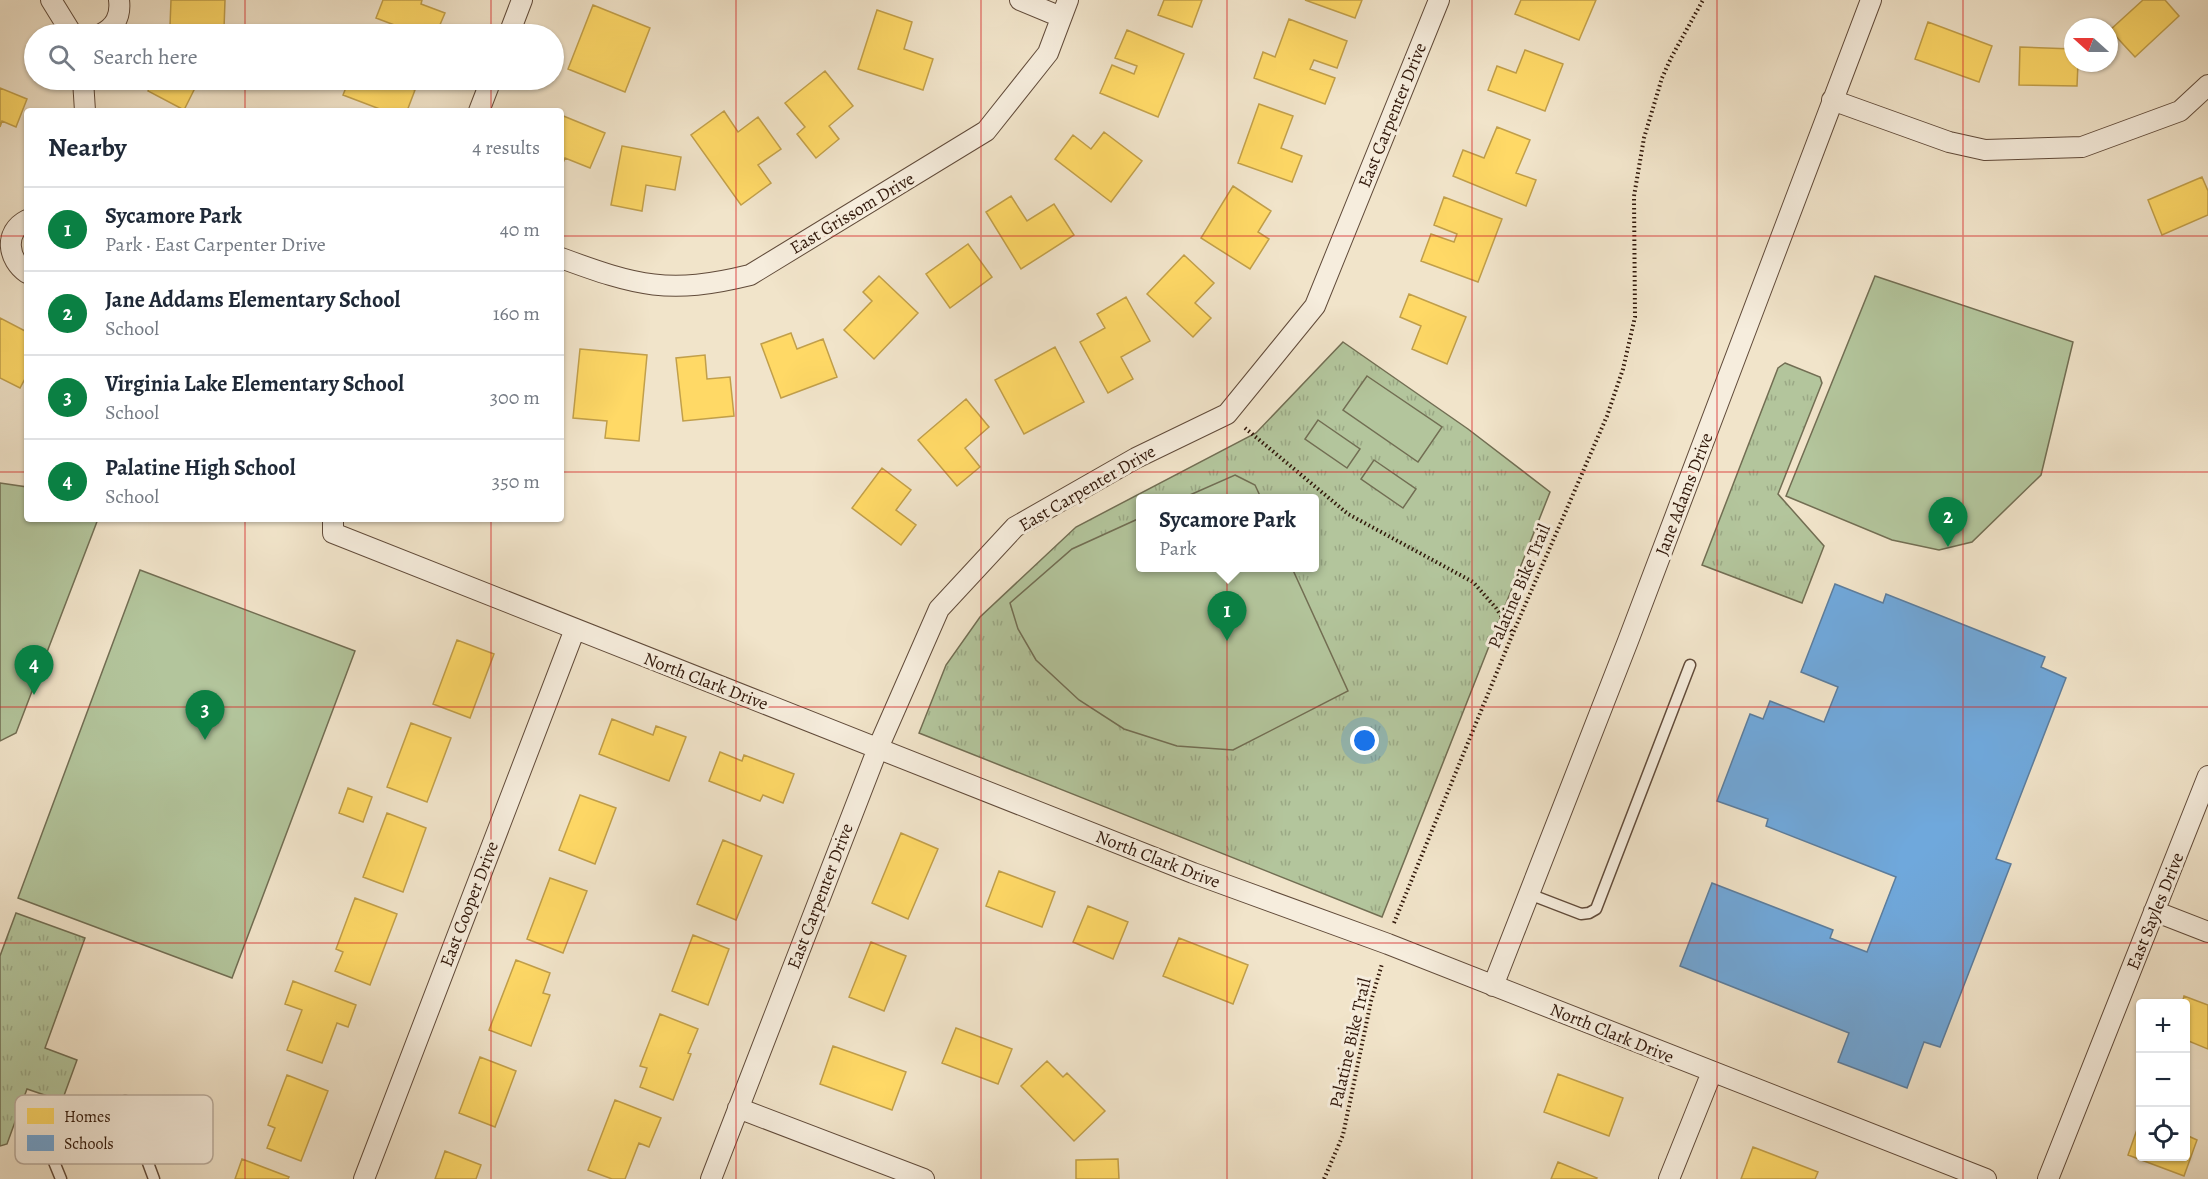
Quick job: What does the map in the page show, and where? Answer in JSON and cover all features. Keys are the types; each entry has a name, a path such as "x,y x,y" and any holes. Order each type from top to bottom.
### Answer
{"street":[{"path":"51,0 66,24"},
{"path":"115,24 119,13 119,0"},
{"path":"513,24 522,0"},
{"path":"1020,0 1064,8"},
{"name":"East Carpenter Drive","path":"711,1179 878,748 939,609 1016,527 1136,458 1227,414 1315,306 1439,0"},
{"name":"Jane Adams Drive","path":"1493,986 1628,641 1870,0"},
{"name":"East Grissom Drive","path":"564,259 613,277 640,284 666,287 717,283 750,274 986,131 1048,53 1064,8"},
{"path":"1832,100 1948,142 1985,150 2071,148 2082,147 2180,111 2208,85"},
{"path":"84,90 85,108"},
{"path":"480,108 487,90"},
{"path":"24,222 16,228 10,244 14,261 24,270"},
{"name":"North Clark Drive","path":"333,526 574,629 1193,873 1388,944 1986,1179"},
{"name":"East Cooper Drive","path":"364,1179 574,629"},
{"name":"East Sayles Drive","path":"2048,1179 2208,777"},
{"path":"2154,912 2208,933"},
{"path":"1669,1179 1712,1072"},
{"path":"738,1107 924,1179"}],"lane":[{"path":"1529,894 1581,914 1590,913 1596,909 1690,665"},
{"path":"55,1164 61,1179"},
{"path":"148,1164 154,1179"}],"path":[{"name":"Palatine Bike Trail","path":"1324,1179 1343,1135 1371,1000 1400,909 1513,633 1607,416 1623,369 1635,317 1634,196 1644,138 1662,78 1703,0"},
{"path":"1227,414 1348,514 1473,582 1496,608 1513,633"}],"green space":[{"path":"1875,276 2073,342 2041,475 1972,542 1939,550 1892,540 1786,496"},
{"path":"1343,342 1468,429 1550,492 1382,917 919,733 946,665 980,617 1076,527 1136,496 1136,572 1319,572 1319,494 1139,494 1256,433"},
{"path":"1785,363 1820,377 1822,383 1778,494 1824,546 1802,603 1702,565 1778,368"},
{"path":"1367,376 1442,427 1418,462 1343,410"},
{"path":"1318,420 1360,449 1347,468 1305,439"},
{"path":"1374,460 1416,489 1403,508 1361,479"},
{"path":"1235,475 1255,485 1259,494 1192,494"},
{"path":"0,483 24,487 24,522 97,522 16,733 0,741"},
{"path":"1136,520 1136,572 1294,572 1348,691 1233,750 1177,746 1124,729 1079,700 1036,660 1018,629 1010,603 1072,549"},
{"path":"140,570 355,651 232,978 18,898"},
{"path":"16,913 85,938 45,1048 77,1060 64,1095 44,1095 27,1089 25,1095 15,1095 15,1122 7,1144 0,1146 0,956"}],"building: Homes":[{"path":"171,0 225,0 224,24 170,24"},
{"path":"383,0 422,0 421,4 445,13 440,24 392,24 376,18"},
{"path":"1164,0 1202,0 1192,27 1158,15"},
{"path":"1305,0 1362,0 1355,18"},
{"path":"1521,0 1596,0 1579,40 1515,14"},
{"path":"2143,0 2165,0 2179,16 2135,57 2118,39 2118,23"},
{"path":"593,5 650,28 625,92 568,69"},
{"path":"877,10 912,22 904,49 933,59 923,90 858,69"},
{"path":"1289,19 1347,41 1337,68 1314,60 1310,69 1335,78 1325,104 1254,78 1263,52 1275,57"},
{"path":"1928,22 1992,46 1979,82 1915,59"},
{"path":"1127,30 1184,54 1158,117 1100,93 1112,65 1134,74 1137,66 1115,58"},
{"path":"2020,47 2064,49 2064,72 2078,72 2077,86 2019,85"},
{"path":"1525,50 1563,64 1545,111 1488,90 1497,66 1516,73"},
{"path":"825,71 853,106 829,126 839,139 816,158 797,134 805,127 785,103"},
{"path":"0,88 27,99 16,127 2,121 0,127"},
{"path":"194,90 185,108 180,108 148,91"},
{"path":"345,90 415,90 408,108 377,108 343,95"},
{"path":"1259,104 1293,116 1281,148 1302,156 1292,182 1238,163"},
{"path":"724,111 738,132 758,117 781,149 758,165 771,183 741,205 691,135"},
{"path":"564,116 605,133 590,168 565,158 564,160"},
{"path":"1497,127 1530,140 1516,173 1536,180 1526,206 1453,176 1463,150 1484,158"},
{"path":"1104,132 1142,161 1111,202 1055,159 1073,135 1091,149"},
{"path":"622,146 681,157 675,190 646,185 642,211 611,205"},
{"path":"2202,177 2208,191 2208,215 2162,235 2148,200"},
{"path":"1233,186 1271,211 1258,232 1269,239 1250,269 1201,238"},
{"path":"1011,196 1027,221 1054,204 1074,235 1021,269 986,212"},
{"path":"1444,197 1502,219 1478,282 1421,261 1431,234 1454,242 1457,234 1434,225"},
{"path":"968,244 992,277 950,308 926,274"},
{"path":"1184,255 1214,283 1195,303 1211,318 1193,337 1147,294"},
{"path":"879,276 918,313 874,359 844,330 872,301 863,292"},
{"path":"1409,294 1466,317 1447,364 1412,349 1421,326 1400,317"},
{"path":"1126,297 1150,341 1121,357 1133,379 1108,393 1080,342 1105,328 1097,314"},
{"path":"0,318 24,330 24,381 20,388 0,378"},
{"path":"791,333 797,349 823,339 837,377 781,398 761,344"},
{"path":"1055,347 1084,402 1024,434 995,380"},
{"path":"580,349 647,355 639,441 605,438 607,421 573,418"},
{"path":"705,355 707,379 730,377 734,416 683,421 676,358"},
{"path":"966,399 989,427 965,448 980,467 957,486 918,440"},
{"path":"882,468 911,490 896,510 916,525 901,545 852,508"},
{"path":"457,640 494,654 470,718 433,704"},
{"path":"612,719 653,735 656,726 686,737 669,781 599,754"},
{"path":"411,723 451,738 427,802 387,787"},
{"path":"720,752 742,761 744,755 794,774 783,803 763,795 760,801 709,781"},
{"path":"348,788 372,797 363,822 339,813"},
{"path":"580,795 616,808 595,864 559,850"},
{"path":"387,813 426,828 403,892 363,877"},
{"path":"901,833 938,849 908,919 872,903"},
{"path":"723,840 762,856 736,920 697,904"},
{"path":"999,871 1055,892 1042,927 986,906"},
{"path":"550,878 587,891 563,953 527,939"},
{"path":"355,898 397,914 370,985 335,971 343,952 336,949"},
{"path":"1088,906 1128,922 1113,959 1073,942"},
{"path":"693,935 729,949 708,1005 672,991"},
{"path":"1179,938 1248,965 1233,1004 1163,976"},
{"path":"871,942 906,956 884,1011 849,997"},
{"path":"516,960 550,973 543,993 550,995 531,1046 489,1030"},
{"path":"293,981 356,1005 348,1027 337,1023 322,1063 287,1050 302,1010 285,1004"},
{"path":"2184,996 2208,1005 2208,1049 2190,1042 2190,999 2183,999"},
{"path":"660,1014 698,1029 673,1100 640,1087 647,1068 640,1066"},
{"path":"956,1028 1012,1049 998,1084 942,1063"},
{"path":"833,1046 906,1072 892,1110 820,1084"},
{"path":"480,1057 516,1071 495,1127 459,1113"},
{"path":"1047,1061 1063,1077 1067,1073 1105,1111 1074,1141 1021,1086"},
{"path":"1558,1074 1623,1098 1609,1136 1544,1112"},
{"path":"287,1075 328,1091 301,1161 267,1148 275,1128 268,1125"},
{"path":"615,1100 661,1118 649,1147 639,1143 625,1179 612,1179 588,1170"},
{"path":"2136,1132 2136,1158 2128,1155"},
{"path":"2190,1137 2197,1140 2190,1159"},
{"path":"1753,1147 1818,1172 1815,1179 1741,1179"},
{"path":"445,1151 481,1165 476,1179 435,1179"},
{"path":"242,1159 289,1177 288,1179 235,1179"},
{"path":"1118,1159 1119,1179 1076,1179 1076,1160"},
{"path":"2144,1161 2189,1161 2184,1176"},
{"path":"1558,1162 1597,1178 1551,1179"}],"building: Schools":[{"path":"1835,584 1883,603 1886,594 2045,657 2041,667 2066,678 1996,859 2011,864 1940,1047 1924,1042 1907,1088 1838,1062 1849,1033 1680,966 1712,883 1833,930 1830,938 1867,952 1896,877 1766,826 1768,819 1717,801 1750,714 1763,719 1770,701 1824,722 1838,687 1801,672"}],"place":[{"name":"Jane Addams Elementary School","path":"1948,547"},
{"name":"Sycamore Park","path":"1227,641"},
{"name":"Palatine High School","path":"34,695"},
{"name":"Virginia Lake Elementary School","path":"205,740"}]}
